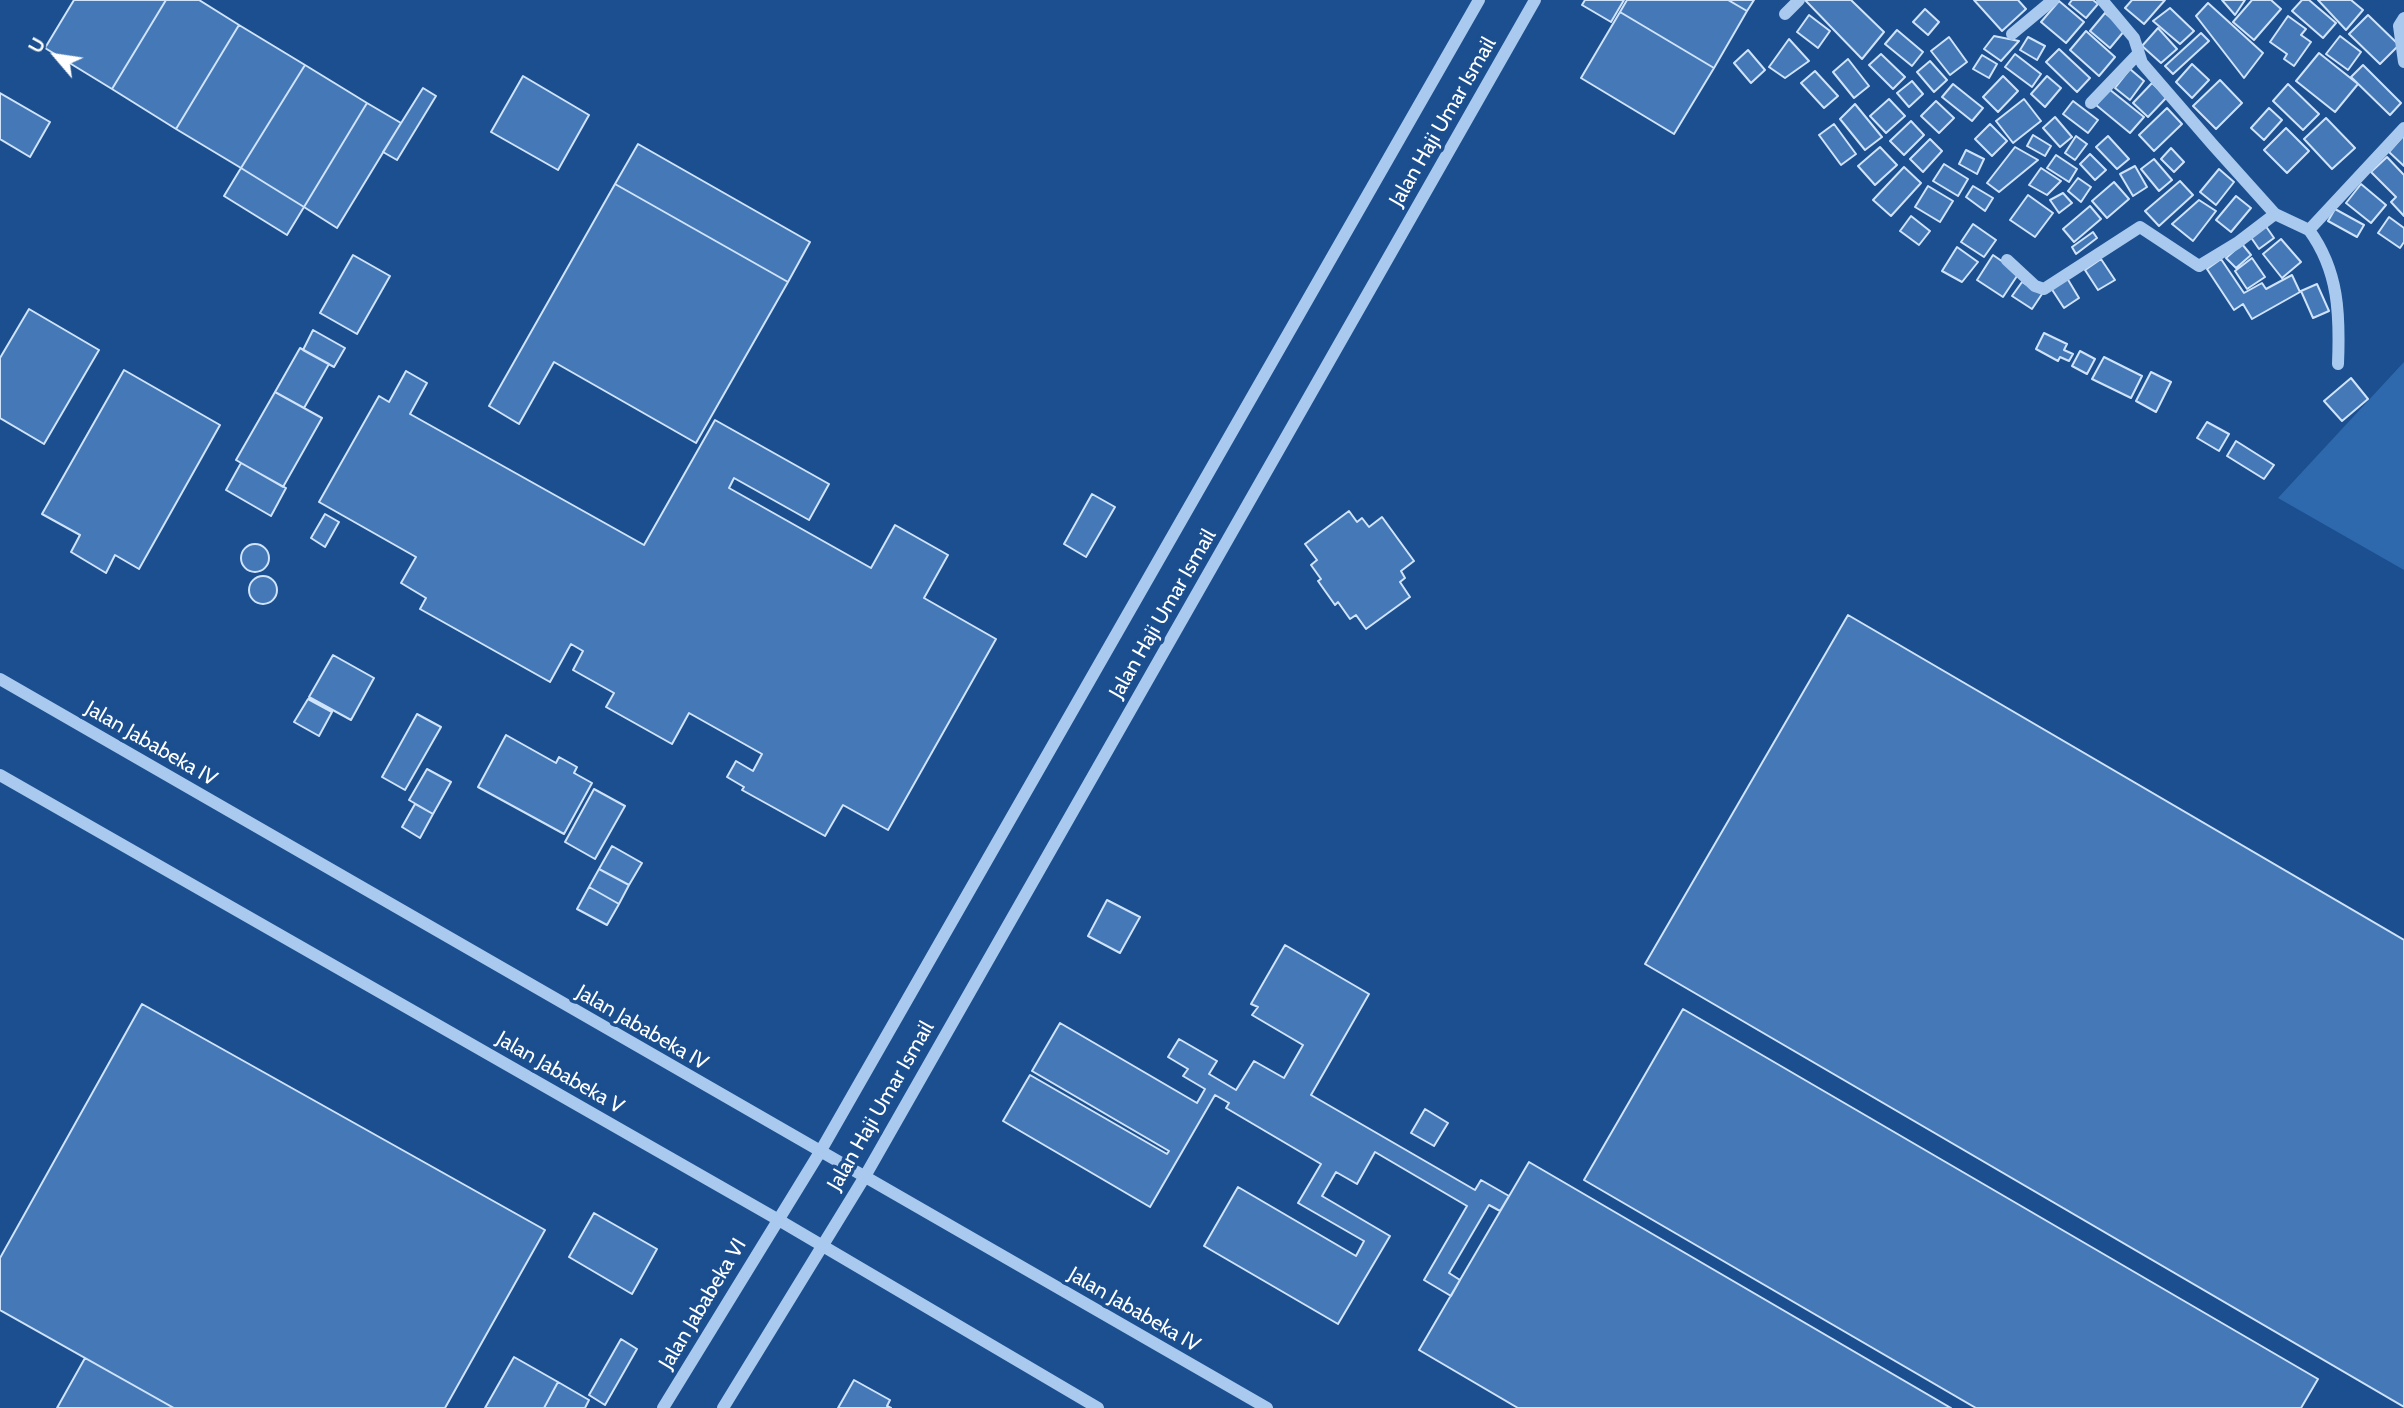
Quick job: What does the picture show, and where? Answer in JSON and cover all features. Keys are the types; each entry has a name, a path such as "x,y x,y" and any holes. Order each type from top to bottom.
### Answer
{"street":[{"name":"Jalan Haji Umar Ismail","path":"777,1219 820,1152 1479,0"},
{"name":"Jalan Haji Umar Ismail","path":"820,1246 864,1178 1535,0"},
{"path":"1785,14 1799,0"},
{"path":"2012,34 2053,0"},
{"path":"2102,0 2134,38 2137,55 2275,214 2309,230 2329,262 2336,293 2340,320 2338,364"},
{"path":"2404,18 2399,26 2404,62"},
{"path":"2091,103 2137,55"},
{"path":"2309,230 2404,128"},
{"path":"2007,260 2035,286 2045,289 2140,227 2199,266 2237,243 2275,214"},
{"name":"Jalan Jababeka IV","path":"0,679 1266,1408"},
{"name":"Jalan Jababeka V","path":"0,775 777,1219 1098,1408"},
{"name":"Jalan Jababeka VI","path":"663,1408 777,1219"},
{"path":"723,1408 820,1246"}],"shaded area":[{"path":"2404,362 2404,570 2278,498"}],"building":[{"path":"74,0 166,0 112,89 45,48"},
{"path":"166,0 199,0 239,25 176,129 112,89"},
{"path":"1585,0 1624,0 1611,22 1582,5"},
{"path":"1627,0 1728,0 1747,11 1714,68 1620,12"},
{"path":"1728,0 1754,0 1747,11"},
{"path":"1805,0 1851,0 1884,32 1862,59"},
{"path":"1974,0 2018,0 2026,9 2002,31"},
{"path":"2072,0 2093,0 2098,4 2086,18 2069,4"},
{"path":"2132,0 2165,0 2144,24 2125,8"},
{"path":"2222,0 2245,0 2235,15"},
{"path":"2252,0 2271,0 2281,9 2254,40 2233,22"},
{"path":"2302,0 2309,0 2336,23 2323,38 2292,11"},
{"path":"2318,0 2351,0 2363,10 2346,30"},
{"path":"2059,1 2084,22 2066,43 2041,22"},
{"path":"2208,3 2263,53 2244,78 2196,16"},
{"path":"2170,8 2194,31 2180,44 2153,21"},
{"path":"1925,9 1939,22 1928,35 1913,22"},
{"path":"1620,12 1714,68 1674,134 1581,78"},
{"path":"2105,13 2125,30 2110,48 2090,31"},
{"path":"1809,15 1830,31 1818,48 1797,32"},
{"path":"2368,15 2399,45 2380,64 2349,34"},
{"path":"2288,16 2306,29 2301,35 2311,42 2294,66 2284,59 2287,54 2270,42"},
{"path":"239,25 305,65 241,168 176,129"},
{"path":"2158,28 2177,49 2161,63 2142,46"},
{"path":"1897,30 1923,52 1912,66 1885,44"},
{"path":"2086,31 2115,57 2099,76 2070,50"},
{"path":"2201,33 2209,41 2173,74 2165,66"},
{"path":"1994,36 2019,41 2001,61 1984,49"},
{"path":"2340,36 2361,52 2348,70 2326,54"},
{"path":"1949,37 1967,62 1950,75 1931,51"},
{"path":"2028,37 2045,46 2037,60 2020,50"},
{"path":"1789,39 1809,61 1785,78 1769,67"},
{"path":"2059,49 2090,78 2077,92 2046,62"},
{"path":"1748,50 1765,70 1751,83 1734,63"},
{"path":"2319,53 2358,84 2335,112 2296,81"},
{"path":"1881,54 1905,77 1893,89 1869,65"},
{"path":"2015,54 2041,74 2032,87 2005,67"},
{"path":"1982,55 1997,64 1989,78 1973,69"},
{"path":"1848,59 1869,86 1854,98 1833,72"},
{"path":"1930,61 1947,80 1934,92 1917,72"},
{"path":"2192,64 2209,80 2192,98 2176,82"},
{"path":"305,65 367,103 304,207 241,168"},
{"path":"2363,65 2401,103 2390,115 2351,77"},
{"path":"2130,69 2144,81 2130,100 2115,88"},
{"path":"1815,71 1838,96 1824,108 1801,83"},
{"path":"523,76 589,115 558,170 491,132"},
{"path":"2003,76 2018,91 1998,112 1983,97"},
{"path":"2047,76 2061,88 2045,107 2031,94"},
{"path":"2220,80 2242,103 2216,129 2193,106"},
{"path":"1912,81 1923,94 1909,107 1897,93"},
{"path":"2152,83 2167,97 2148,117 2133,103"},
{"path":"1953,84 1983,108 1972,121 1942,97"},
{"path":"2288,84 2319,114 2303,130 2273,101"},
{"path":"423,88 436,96 397,160 383,152"},
{"path":"2109,89 2144,117 2130,133 2096,105"},
{"path":"0,93 50,122 30,157 0,139"},
{"path":"1889,99 1905,116 1886,133 1870,116"},
{"path":"2024,99 2041,121 2013,143 1996,121"},
{"path":"1936,101 1954,118 1939,133 1921,116"},
{"path":"2073,101 2098,120 2088,133 2063,114"},
{"path":"367,103 401,123 337,228 304,207"},
{"path":"1855,104 1882,137 1865,150 1840,119"},
{"path":"2167,108 2182,124 2154,151 2139,135"},
{"path":"2269,108 2282,120 2264,140 2251,128"},
{"path":"2055,117 2072,137 2060,147 2043,128"},
{"path":"2326,118 2355,148 2332,169 2304,139"},
{"path":"1911,121 1924,135 1904,155 1890,141"},
{"path":"1834,124 1856,154 1841,165 1819,135"},
{"path":"1990,124 2007,141 1992,156 1975,139"},
{"path":"2286,128 2309,151 2287,173 2264,150"},
{"path":"2033,135 2051,146 2045,156 2027,146"},
{"path":"2404,135 2404,166 2389,152"},
{"path":"2076,136 2087,144 2075,160 2065,153"},
{"path":"2108,136 2129,159 2117,169 2096,147"},
{"path":"1930,139 1942,151 1923,172 1910,159"},
{"path":"638,144 810,242 788,282 615,184"},
{"path":"1880,147 1897,165 1875,185 1858,166"},
{"path":"2015,147 2038,160 1999,192 1987,183"},
{"path":"2171,148 2184,162 2174,172 2161,159"},
{"path":"1966,150 1984,159 1977,174 1959,164"},
{"path":"2090,154 2106,170 2095,180 2080,164"},
{"path":"2056,155 2077,169 2069,182 2047,168"},
{"path":"2387,157 2404,175 2404,216 2391,202 2396,197 2371,172"},
{"path":"2154,159 2172,180 2159,191 2141,169"},
{"path":"1944,164 1968,179 1958,196 1933,181"},
{"path":"2135,166 2147,187 2133,196 2120,174"},
{"path":"1904,167 1921,183 1891,216 1873,200"},
{"path":"241,168 304,207 287,235 224,196"},
{"path":"2041,168 2061,181 2047,195 2029,185"},
{"path":"2219,169 2234,182 2216,205 2200,192"},
{"path":"2078,178 2091,187 2081,202 2068,191"},
{"path":"2180,181 2193,195 2159,226 2145,211"},
{"path":"2114,182 2129,199 2107,218 2092,201"},
{"path":"615,184 788,282 696,443 554,362 519,424 489,406"},
{"path":"2361,184 2386,205 2371,223 2346,203"},
{"path":"1928,186 1953,201 1940,222 1915,207"},
{"path":"1973,186 1993,198 1985,211 1966,197"},
{"path":"2063,193 2072,203 2059,213 2050,200"},
{"path":"2028,195 2053,213 2035,237 2010,220"},
{"path":"2236,196 2251,208 2231,232 2216,220"},
{"path":"2199,200 2216,211 2193,241 2172,224"},
{"path":"2090,206 2101,219 2074,242 2063,229"},
{"path":"2335,209 2364,225 2357,237 2328,221"},
{"path":"1911,216 1930,231 1919,245 1900,231"},
{"path":"2389,217 2404,228 2404,242 2400,248 2378,233"},
{"path":"1973,224 1996,240 1984,257 1961,242"},
{"path":"2265,225 2274,238 2259,249 2250,236"},
{"path":"2093,232 2097,238 2076,254 2072,247"},
{"path":"2281,239 2301,262 2282,278 2263,254"},
{"path":"2242,244 2251,255 2236,268 2226,258"},
{"path":"1957,247 1978,262 1962,282 1942,271"},
{"path":"353,255 390,276 357,334 320,313"},
{"path":"1993,255 2019,273 2003,297 1977,280"},
{"path":"2252,258 2265,277 2247,289 2235,271"},
{"path":"2101,259 2115,280 2098,290 2085,270"},
{"path":"2221,259 2244,293 2262,283 2266,289 2292,275 2300,292 2252,319 2243,304 2234,310 2207,269"},
{"path":"2067,278 2079,298 2064,308 2051,288"},
{"path":"2022,282 2042,294 2032,309 2012,296"},
{"path":"2317,284 2329,311 2313,318 2301,291"},
{"path":"29,309 99,350 44,444 0,418 0,358"},
{"path":"313,330 345,348 334,367 303,350"},
{"path":"2044,333 2067,344 2064,350 2073,354 2069,361 2060,357 2058,361 2036,349"},
{"path":"300,348 329,364 304,408 275,392"},
{"path":"2080,351 2095,359 2087,374 2072,366"},
{"path":"2104,357 2142,376 2131,398 2092,379"},
{"path":"124,370 220,425 139,569 115,555 106,573 71,552 80,535 42,514"},
{"path":"406,371 427,383 410,414 644,545 715,420 829,484 809,520 734,478 729,488 871,568 895,525 948,555 924,598 996,639 888,830 843,805 825,836 742,790 744,787 727,777 736,761 753,771 762,754 689,713 672,744 606,707 614,693 573,670 583,651 571,644 550,682 420,609 426,598 401,583 416,557 319,502 379,396 389,402"},
{"path":"2151,372 2171,382 2156,412 2136,401"},
{"path":"2351,378 2368,399 2342,421 2324,401"},
{"path":"275,392 322,418 283,487 236,460"},
{"path":"2207,422 2229,434 2219,451 2197,438"},
{"path":"2236,441 2274,465 2264,479 2227,456"},
{"path":"241,463 286,488 271,516 226,490"},
{"path":"1092,494 1115,507 1086,557 1064,544"},
{"path":"1349,511 1357,522 1362,518 1369,527 1382,517 1414,561 1401,571 1405,578 1400,582 1410,597 1366,629 1356,615 1350,619 1338,602 1335,605 1318,581 1321,579 1311,565 1317,560 1305,544"},
{"path":"325,514 339,522 325,547 311,538"},
{"path":"255,544 265,548 269,558 265,568 255,572 245,568 241,558 245,548"},
{"path":"263,576 273,580 277,590 273,600 263,604 253,600 249,590 253,580"},
{"path":"1848,615 2404,940 2404,1407 1645,964"},
{"path":"333,655 374,678 351,720 309,697"},
{"path":"308,699 332,712 319,736 294,722"},
{"path":"417,714 441,727 405,790 382,777"},
{"path":"506,735 556,763 559,757 577,767 574,773 592,783 564,834 478,787"},
{"path":"427,769 451,782 433,814 409,800"},
{"path":"594,789 625,806 595,859 565,842"},
{"path":"415,804 433,814 420,838 402,827"},
{"path":"612,846 642,863 629,885 599,869"},
{"path":"599,869 629,885 619,904 589,887"},
{"path":"589,887 619,904 607,925 577,909"},
{"path":"1107,900 1140,917 1120,953 1088,936"},
{"path":"1285,945 1369,994 1311,1095 1475,1190 1481,1180 1509,1196 1500,1211 1489,1205 1449,1273 1460,1280 1451,1296 1424,1280 1467,1206 1375,1152 1357,1184 1336,1172 1322,1196 1390,1236 1338,1324 1204,1246 1238,1187 1356,1256 1364,1241 1298,1203 1321,1164 1226,1108 1229,1103 1215,1095 1150,1207 1003,1121 1030,1075 1167,1154 1169,1151 1032,1071 1060,1023 1197,1103 1205,1089 1183,1076 1188,1069 1168,1057 1179,1039 1217,1061 1209,1074 1236,1090 1254,1061 1284,1078 1303,1045 1252,1015 1258,1007 1251,1004"},
{"path":"142,1004 545,1230 445,1408 174,1408 0,1310 0,1258"},
{"path":"1683,1009 2318,1379 2301,1408 1976,1408 1584,1180"},
{"path":"1425,1109 1448,1123 1434,1146 1411,1133"},
{"path":"1529,1162 1951,1408 1518,1408 1419,1350"},
{"path":"594,1213 657,1249 632,1294 569,1257"},
{"path":"621,1339 637,1349 605,1405 589,1395"},
{"path":"514,1357 558,1382 544,1408 485,1408"},
{"path":"85,1358 174,1408 57,1408"},
{"path":"854,1380 890,1400 887,1406 891,1408 838,1408"},
{"path":"558,1382 589,1400 585,1408 544,1408"}]}
